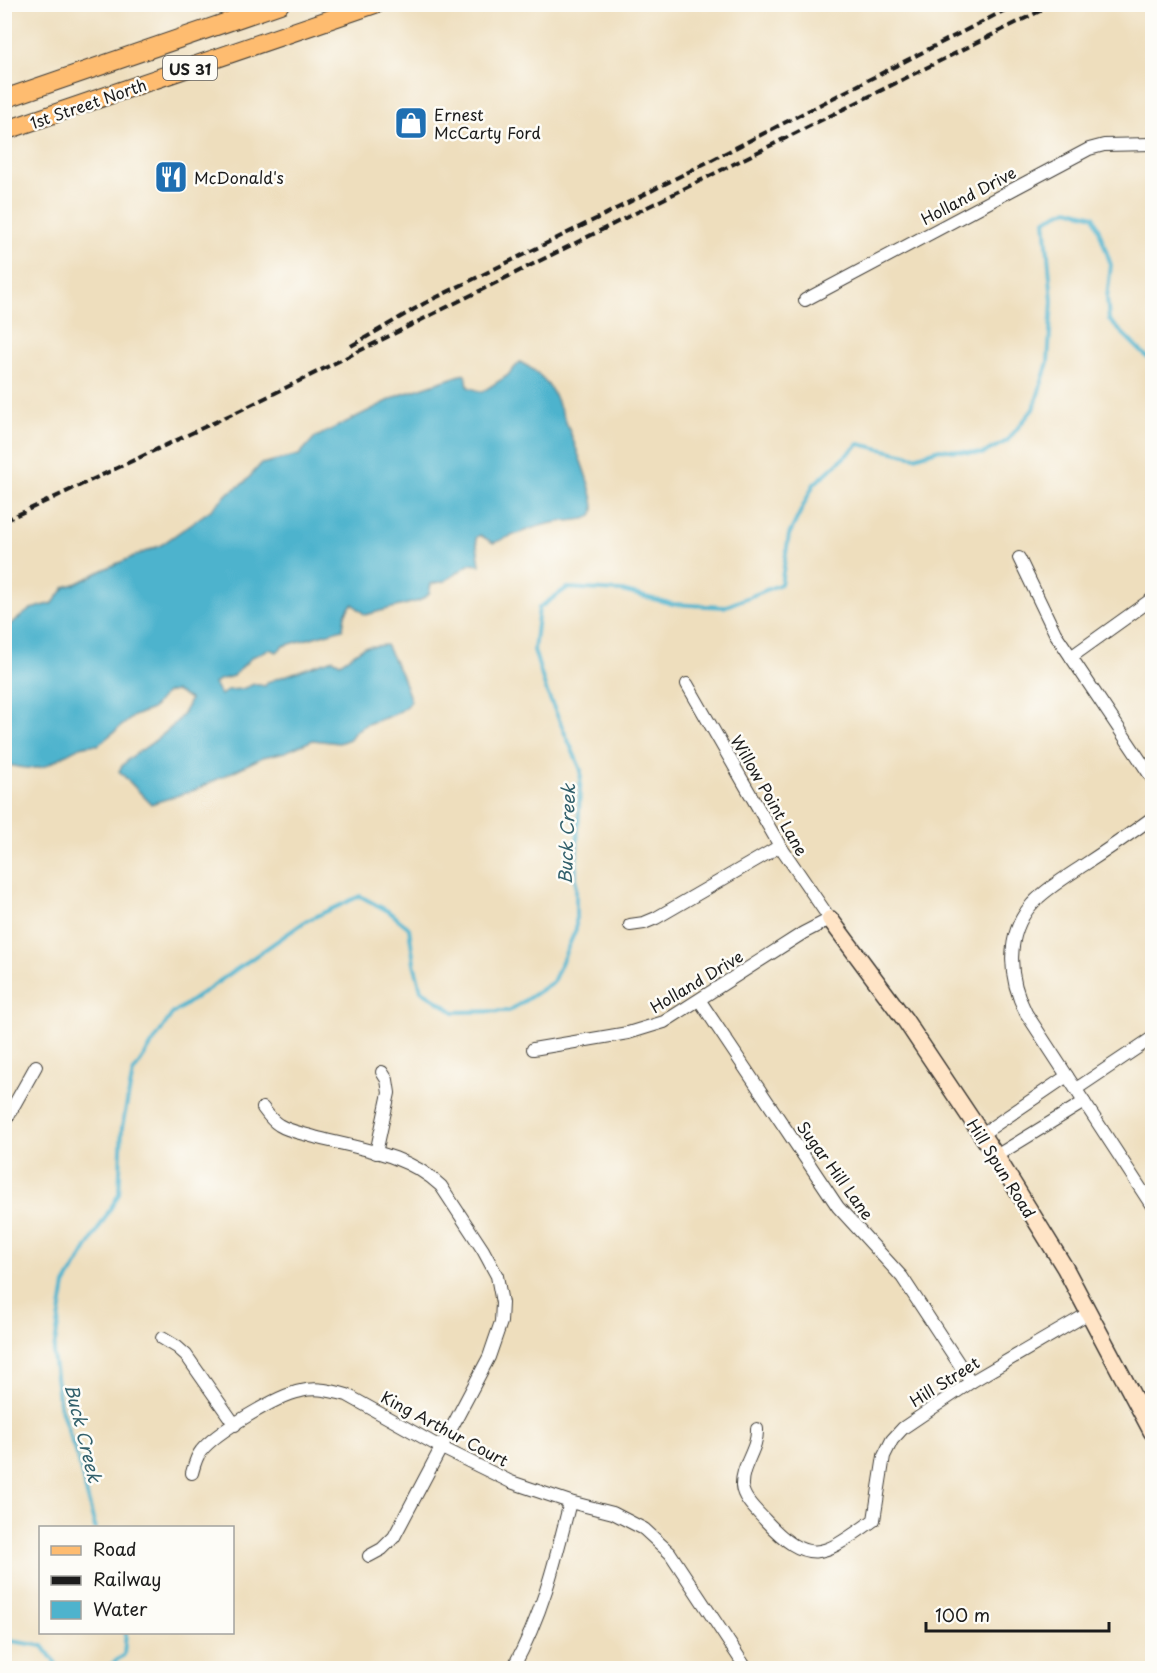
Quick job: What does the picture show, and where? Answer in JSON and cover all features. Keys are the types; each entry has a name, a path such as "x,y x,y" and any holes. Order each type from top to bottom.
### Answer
{"main road":[{"name":"1st Street North","path":"4,99 280,4"},
{"name":"1st Street North","path":"4,131 375,5"},
{"path":"202,32 213,60"},
{"path":"61,80 69,109"}],"street":[{"name":"Holland Drive","path":"805,300 1089,149 1104,145 1152,144"},
{"path":"1019,558 1047,618 1152,778"},
{"path":"1071,657 1152,599"},
{"name":"Willow Point Lane","path":"687,684 780,846 830,919"},
{"path":"1152,818 1043,894 1025,913 1015,938 1012,965 1014,985 1026,1013 1152,1206"},
{"path":"630,925 656,918 780,846"},
{"name":"Holland Drive","path":"533,1049 653,1027 700,1001 803,933 830,919"},
{"name":"Hill Spun Road","path":"830,919 905,1020 996,1156 1065,1268 1152,1432"},
{"name":"Sugar Hill Lane","path":"700,1001 838,1207 902,1276 971,1383"},
{"path":"1076,1089 1152,1038"},
{"path":"4,1123 36,1066"},
{"path":"376,1152 389,1093 387,1080 382,1072"},
{"path":"982,1134 1067,1076"},
{"path":"996,1156 1084,1102"},
{"path":"263,1108 280,1126 376,1152 418,1168 441,1186 487,1257 500,1289 503,1309 495,1344 394,1537 382,1549 369,1556"},
{"name":"Hill Street","path":"757,1429 756,1445 743,1478 745,1496 781,1537 803,1551 822,1552 836,1546 874,1520 884,1456 892,1440 903,1428 971,1383 1089,1313"},
{"path":"162,1338 177,1347 187,1357 235,1425"},
{"name":"King Arthur Court","path":"192,1473 200,1452 235,1425 282,1396 300,1391 323,1389 347,1395 441,1448 511,1482 570,1502 613,1513 657,1539 670,1553 746,1668"},
{"path":"513,1668 541,1611 570,1502"}],"water":[{"path":"520,362 545,381 560,408 589,485 594,509 591,516 542,525 493,543 480,535 476,538 480,565 470,564 445,581 431,584 429,594 419,601 365,615 353,604 344,618 343,629 283,646 277,652 269,649 252,657 233,676 214,684 221,695 228,690 242,689 254,684 265,686 267,682 333,659 340,663 364,647 386,645 401,674 411,701 404,708 362,727 350,739 339,743 313,740 285,752 263,757 195,790 151,804 119,771 126,761 164,733 183,714 190,699 175,691 166,693 152,709 134,716 98,745 83,746 42,767 28,768 5,764 4,629 31,609 53,603 65,587 161,545 212,509 229,492 244,483 261,464 299,455 314,438 400,395 464,374 468,387 482,392 507,376"}],"waterway":[{"name":"Buck Creek","path":"95,1526 79,1463 60,1406 53,1355 65,1285 119,1194 122,1127 133,1073 172,1014 306,921 360,896 388,911 409,928 421,990 454,1012 509,1011 553,982 576,929 576,868 581,770 546,690 534,650 539,608 567,588 622,591 673,604 724,607 781,584 789,535 814,484 859,444 915,457 940,449 982,454 1007,441 1034,408 1048,362 1052,301 1045,220 1068,209 1094,216 1111,265 1107,298 1109,320 1152,362"},
{"name":"Buck Creek","path":"106,1668 124,1655 126,1634"},
{"name":"Buck Creek","path":"4,1640 43,1646 59,1668"}],"railway":[{"path":"351,346 425,303 602,216 1017,4"},
{"path":"4,521 245,408 1054,4"}],"place":[{"name":"Ernest McCarty Ford","path":"411,123"},
{"name":"McDonald's","path":"171,177"}]}
